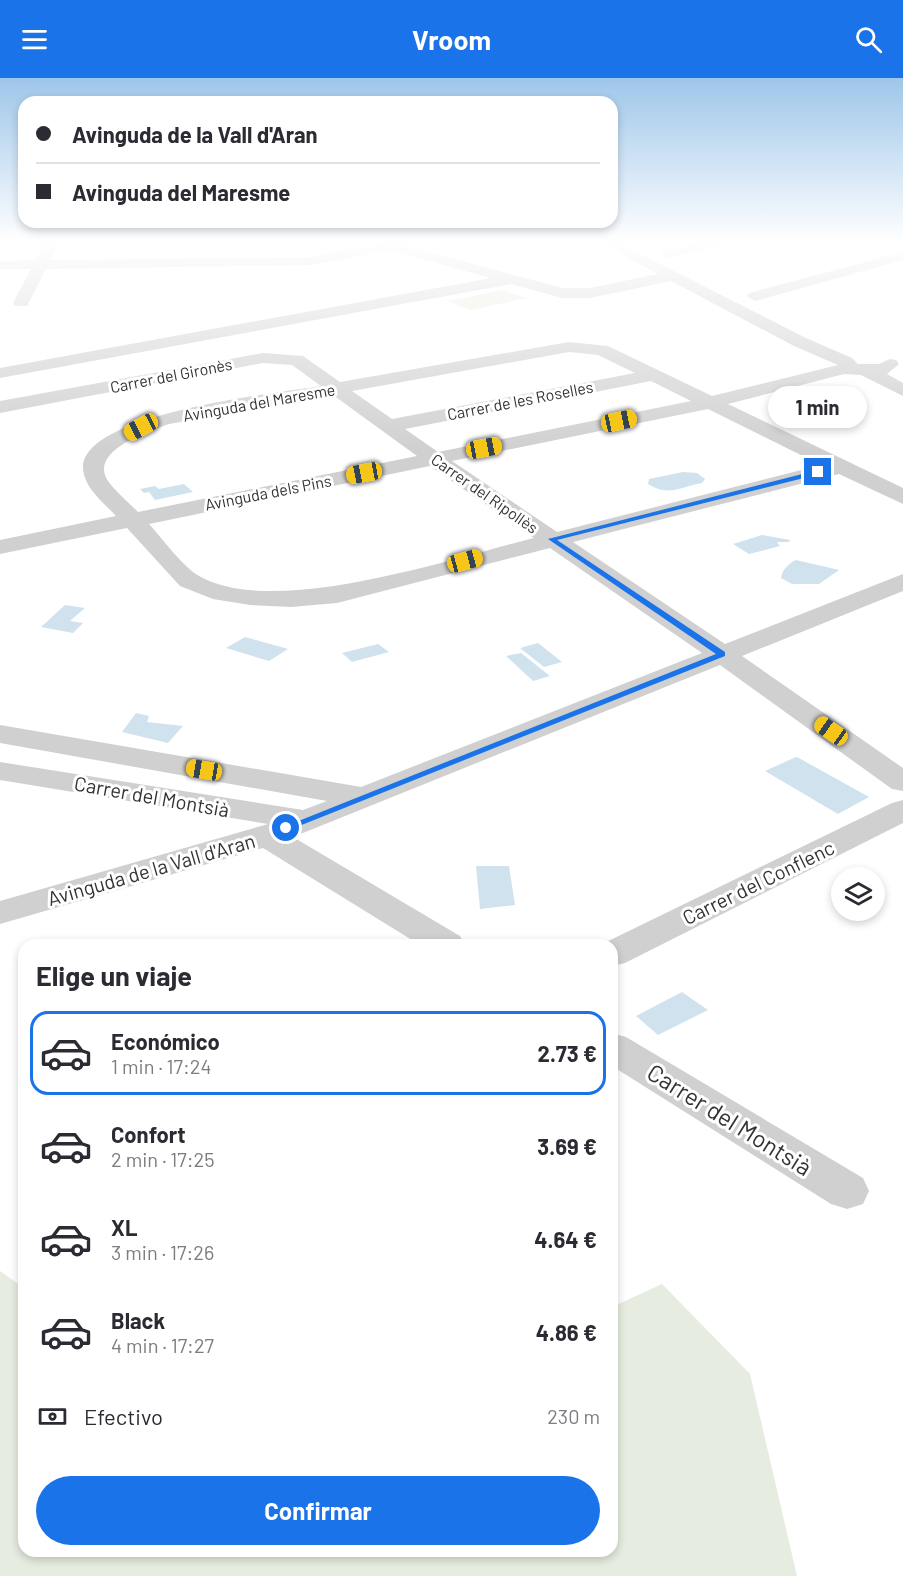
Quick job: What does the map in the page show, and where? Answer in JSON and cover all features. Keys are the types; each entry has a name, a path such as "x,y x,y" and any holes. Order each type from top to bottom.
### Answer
{"street":[{"path":"0,373 344,310"},
{"path":"738,310 800,342 903,390"},
{"name":"Avinguda del Maresme","path":"840,467 337,595 291,599 250,597 213,591 189,581 97,482 94,472 95,460 102,451 122,437 165,418 569,347 602,350 903,497"},
{"name":"Carrer del Gironès","path":"0,407 263,358 297,360 334,388"},
{"name":"Avinguda dels Pins","path":"0,547 708,403 855,367 883,370 893,359"},
{"name":"Carrer de les Roselles","path":"388,426 653,375"},
{"name":"Carrer del Ripollès","path":"334,388 434,459 722,654 903,782"},
{"name":"Avinguda de la Vall d'Aran","path":"0,913 267,836 903,582"},
{"name":"Carrer del Montsià","path":"0,735 364,798"},
{"name":"Carrer del Montsià","path":"0,771 304,820"},
{"name":"Carrer del Conflenc","path":"618,951 903,810"},
{"path":"267,836 437,939"},
{"name":"Carrer del Montsià","path":"618,1051 847,1191"}],"shaded area":[{"path":"0,1271 18,1284 18,1557 618,1557 618,1304 662,1284 750,1374 797,1576 0,1576"}],"water":[{"path":"683,472 697,473 705,479 702,483 675,490 662,490 648,484 649,479"},
{"path":"184,484 193,492 155,500 149,492 144,493 140,489 155,486 159,489"},
{"path":"762,535 790,540 789,542 777,542 780,546 749,554 733,544"},
{"path":"796,560 839,570 819,584 792,584 781,578 786,567"},
{"path":"65,605 85,608 70,621 83,623 73,633 41,627"},
{"path":"245,637 288,649 269,661 226,648"},
{"path":"538,643 562,662 544,667 520,648"},
{"path":"378,644 389,652 352,662 342,653"},
{"path":"521,653 550,676 533,681 506,656"},
{"path":"136,713 149,716 147,722 183,726 168,743 122,732"},
{"path":"797,757 869,797 838,814 765,771"},
{"path":"476,866 509,866 515,905 480,909"},
{"path":"682,992 708,1010 658,1035 636,1016"}],"route":[{"path":"286,828 722,654 551,539 818,472"}]}
